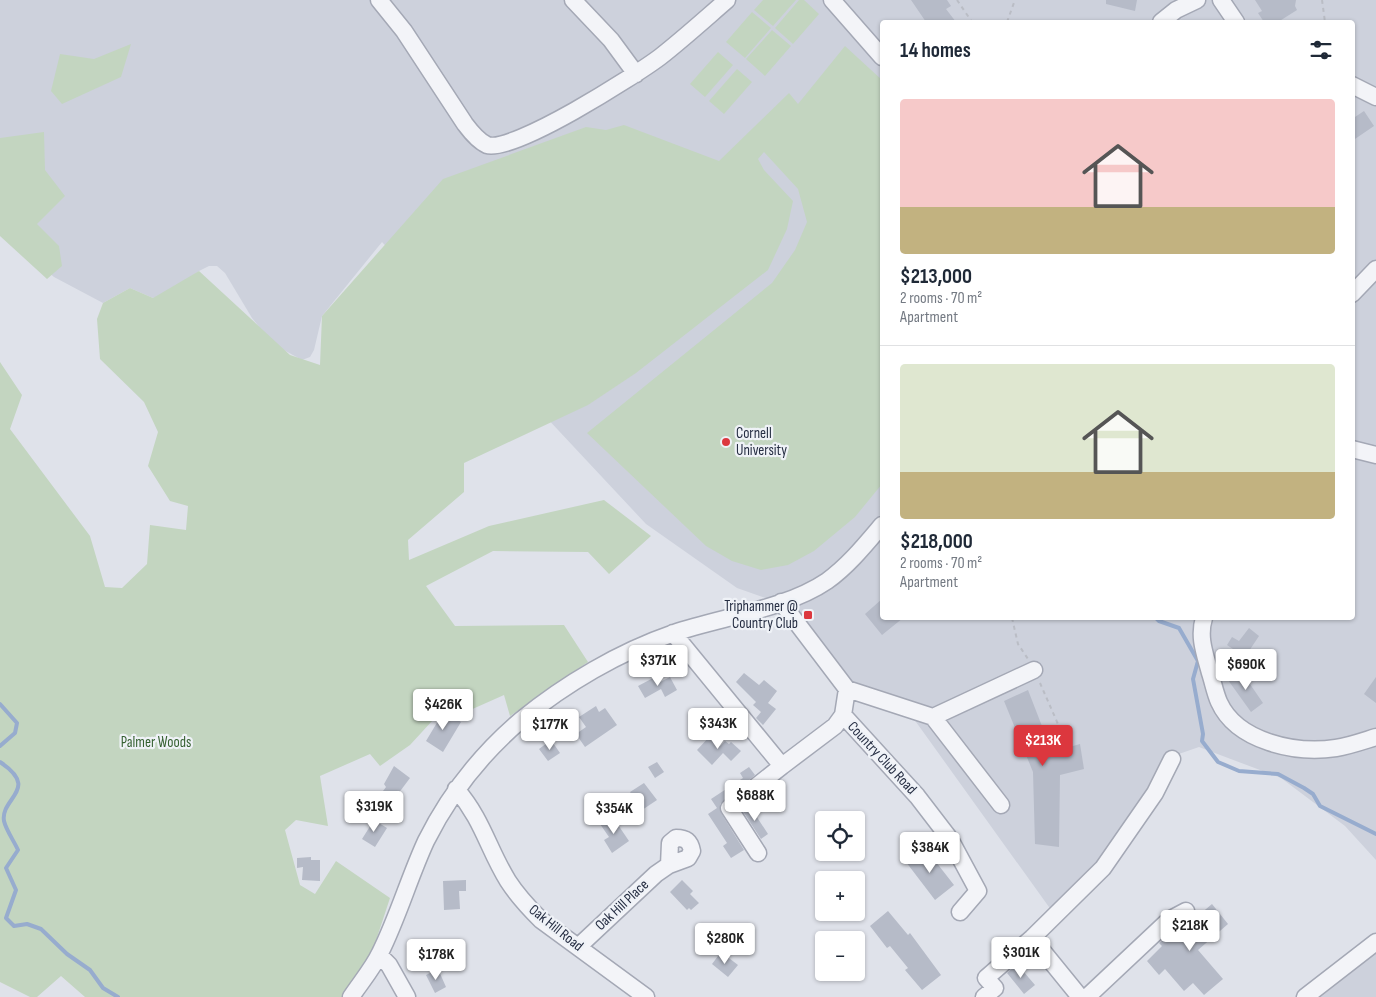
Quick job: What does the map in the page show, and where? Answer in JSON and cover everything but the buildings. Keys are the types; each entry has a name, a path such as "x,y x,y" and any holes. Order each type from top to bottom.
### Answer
{"street":[{"path":"379,0 404,31 465,124 476,138 488,145 503,144 520,138 582,107 660,57 727,0"},
{"path":"573,0 611,40 636,74"},
{"path":"832,0 880,55"},
{"path":"1164,20 1176,10 1197,0"},
{"path":"1221,0 1235,20"},
{"path":"1355,86 1376,97"},
{"path":"1355,291 1376,270"},
{"path":"1355,450 1376,455"},
{"path":"352,997 379,955 426,842 456,789 495,743 551,698 579,679 626,653 673,633 781,602 807,592 838,572 880,527"},
{"path":"781,602 846,689 933,717 1002,805"},
{"path":"1203,622 1202,643 1219,702 1236,724 1247,732 1283,745 1309,749 1336,748 1376,737"},
{"path":"673,633 782,766"},
{"path":"933,717 1034,670"},
{"name":"Country Club Road","path":"846,689 843,715 917,796 950,839 978,891 960,912"},
{"path":"758,854 728,808 835,726 843,715"},
{"path":"984,997 995,988 986,978 1032,938 1103,868 1155,793 1172,759"},
{"name":"Oak Hill Road","path":"456,789 479,819 509,881 524,902 541,920 646,997"},
{"name":"Oak Hill Place","path":"578,947 656,874 669,865"},
{"path":"1087,997 1169,920 1186,911"},
{"path":"1032,938 1080,997"},
{"path":"1305,997 1376,942"},
{"path":"379,955 389,965 407,997"}],"path":[{"path":"957,0 971,20"},
{"path":"1008,20 1015,0"},
{"path":"1322,0 1325,20"}],"shaded area":[{"name":"Cornell University","path":"0,0 1376,0 1376,860 1345,826 1281,778 1199,747 1173,756 1099,869 1054,914 906,708 845,688 777,602 737,588 646,524 382,242 322,316 314,350 310,357 302,360 273,344 252,318 225,273 217,266 209,266 199,271 169,293 153,298 130,288 103,303 54,277 0,230"},
{"path":"1376,948 1376,997 1315,997"}],"green space":[{"path":"763,0 796,0 773,26 754,10"},
{"path":"799,0 804,0 819,14 793,44 775,28"},
{"path":"752,12 771,28 745,58 726,42"},
{"path":"772,30 791,46 765,76 746,59"},
{"path":"131,44 121,77 62,104 51,91 60,54 94,59"},
{"name":"Palmer Woods","path":"845,46 880,78 880,486 855,517 814,551 788,565 761,570 732,561 706,546 587,433 772,283 795,250 807,222 798,189 764,152 758,159 764,170 793,201 787,229 768,270 636,373 588,405 464,463 464,492 408,540 409,560 489,526 604,500 651,536 609,574 588,552 493,551 426,586 455,626 564,625 588,662 510,716 504,695 468,711 444,708 410,745 380,766 370,754 320,776 328,826 296,820 285,830 300,885 315,894 336,861 390,898 363,980 348,997 85,997 61,976 37,997 30,997 0,982 0,362 22,395 10,429 90,536 105,587 122,588 147,564 150,525 186,530 188,506 170,501 148,466 158,432 144,402 100,359 97,319 103,303 130,288 153,298 199,271 290,355 320,365 322,316 443,179 586,127 606,130 624,125 719,161 789,93 798,104"},
{"path":"718,52 733,65 705,97 690,84"},
{"path":"737,69 752,82 724,114 709,101"},
{"path":"44,132 45,170 65,196 37,224 59,246 62,266 47,279 0,236 0,138"}],"waterway":[{"path":"1158,620 1179,628 1198,661 1193,679 1203,734 1202,741 1218,762 1239,771 1278,774 1313,794 1320,806 1376,834"},
{"path":"0,704 17,723 15,733 0,746"},
{"path":"0,762 12,771 17,779 18,786 4,813 4,821 8,832 18,850 6,868 16,890 6,918 14,926 27,924 41,929 67,954 90,970 103,988 118,997"}],"place":[{"name":"Cornell University","path":"726,442"},
{"name":"Triphammer @ Country Club","path":"808,615"}]}
